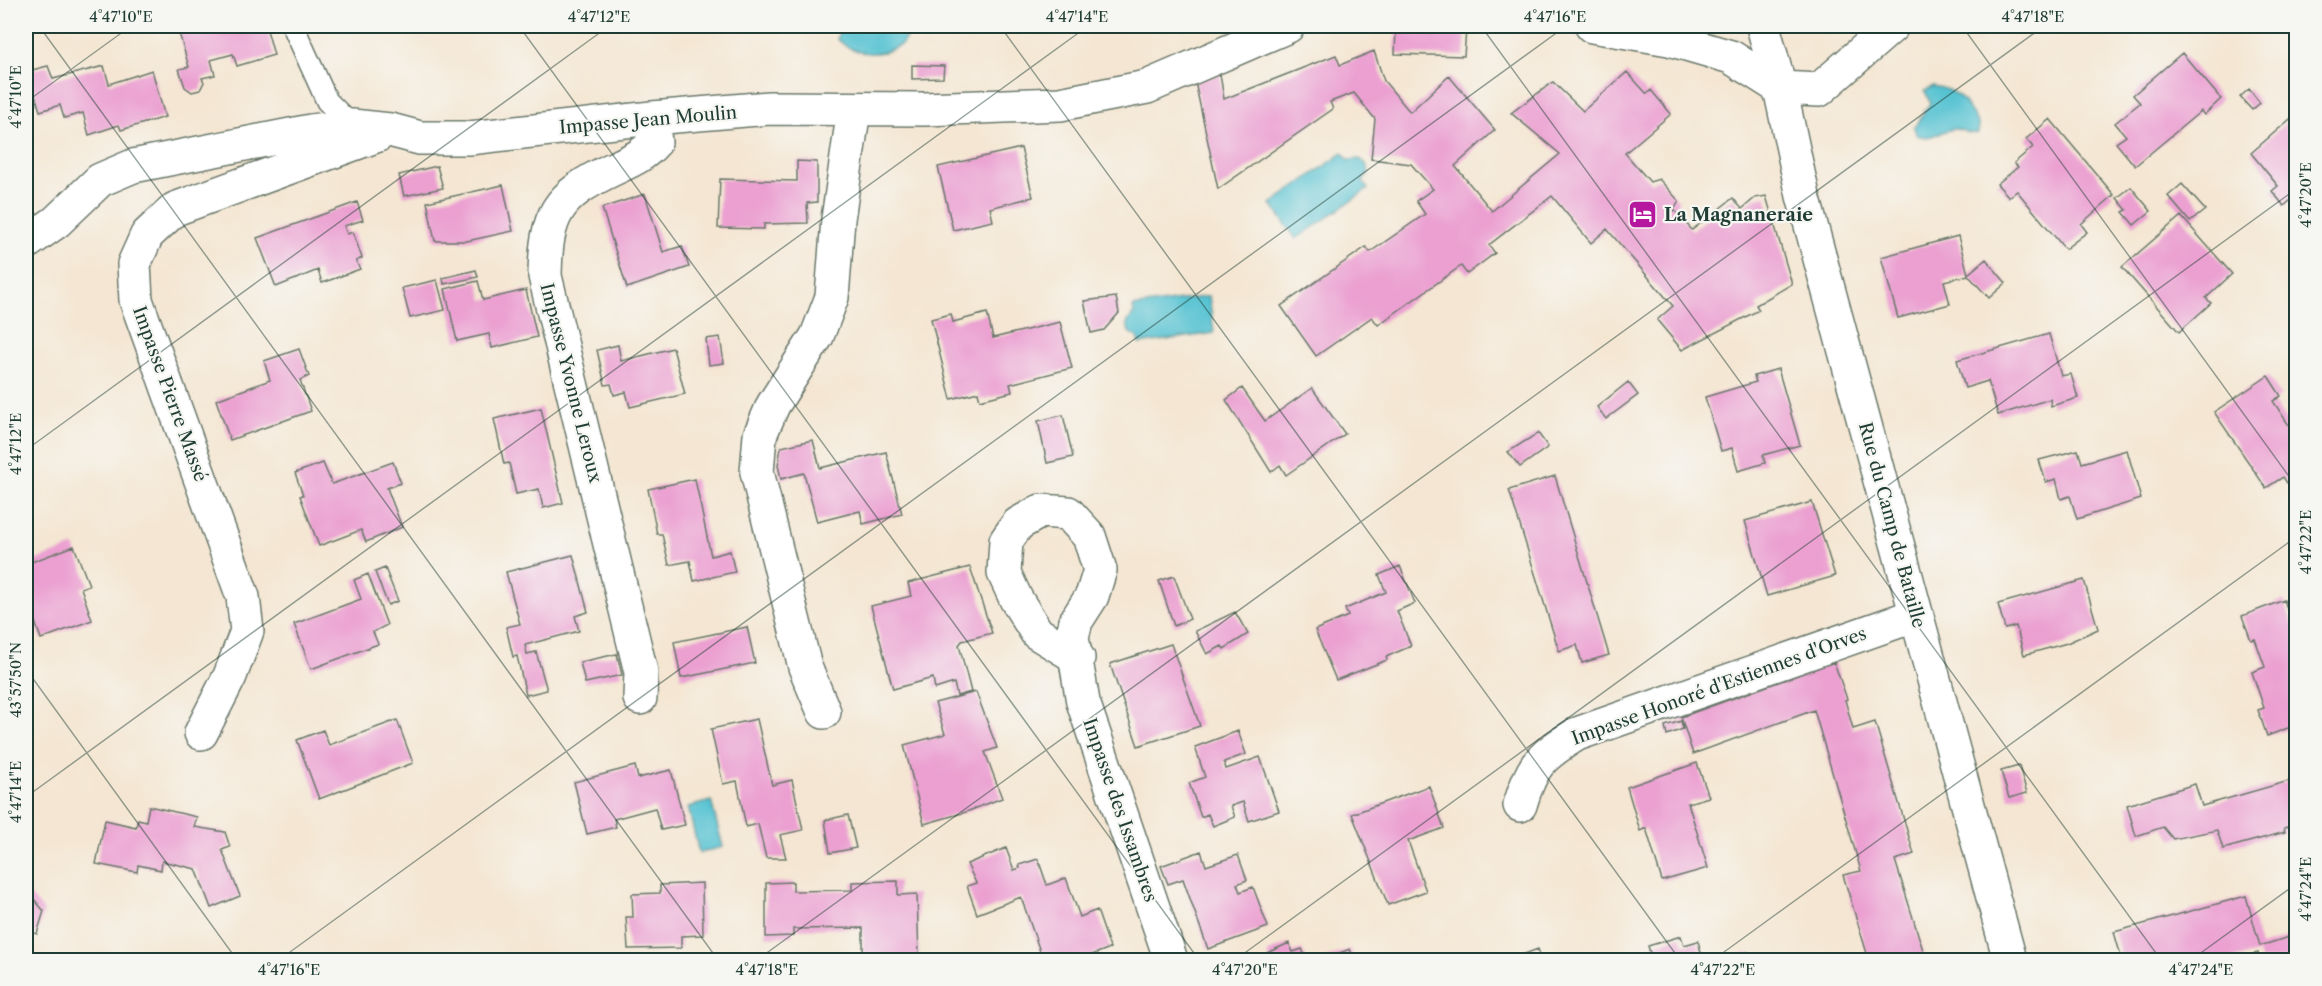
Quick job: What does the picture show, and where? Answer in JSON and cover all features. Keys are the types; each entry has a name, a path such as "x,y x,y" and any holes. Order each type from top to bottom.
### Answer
{"street":[{"name":"Impasse Jean Moulin","path":"26,243 56,222 100,180 133,166 352,126 390,130 420,138 469,138 769,108 854,109 1060,104 1147,87 1286,26"},
{"path":"1592,26 1669,39 1731,57 1780,88 1818,90 1892,26"},
{"name":"Rue du Camp de Bataille","path":"1762,26 1780,88 1803,196 2010,960"},
{"path":"824,712 805,667 757,472 760,435 773,405 817,336 832,297 838,219 854,109"},
{"name":"Impasse Yvonne Leroux","path":"640,698 641,672 545,276 546,238 553,216 574,191 645,155 655,142 652,118"},
{"name":"Impasse Pierre Massé","path":"201,733 230,676 247,632 243,597 136,300 134,264 147,235 175,209 390,130"},
{"name":"Impasse Honoré d'Estiennes d'Orves","path":"1520,805 1529,775 1547,752 1578,734 1916,615"},
{"name":"Impasse des Issambres","path":"1078,658 1083,702 1171,960"}],"lane":[{"path":"293,26 327,101 352,126"}],"water":[{"path":"840,26 908,26 908,34 902,44 886,51 860,52 837,39"},
{"path":"1933,86 1950,91 1962,99 1979,126 1978,133 1972,134 1955,129 1927,137 1917,135 1914,128 1930,103 1925,91"},
{"path":"1343,153 1348,160 1360,159 1366,164 1369,172 1363,182 1368,189 1296,239 1271,204"},
{"path":"1209,296 1214,333 1139,344 1138,338 1129,332 1127,323 1134,313 1133,307"},
{"path":"711,801 723,847 699,853 688,807"}],"building":[{"path":"177,26 266,26 274,55 237,66 233,54 211,60 215,75 202,78 204,82 200,90 192,92 185,87 179,69 189,67"},
{"path":"1396,28 1466,30 1464,56 1395,54"},
{"path":"1374,51 1384,81 1410,112 1449,76 1495,130 1455,166 1492,211 1560,154 1511,113 1553,82 1583,111 1627,72 1647,94 1651,90 1671,114 1625,153 1650,182 1659,179 1679,201 1674,210 1692,230 1733,198 1742,209 1755,198 1766,196 1792,284 1756,305 1759,310 1682,350 1657,320 1673,306 1607,229 1591,243 1552,196 1489,245 1495,253 1467,274 1461,266 1378,325 1372,317 1316,356 1281,306 1366,247 1370,252 1425,214 1416,201 1433,189 1411,164 1371,159 1375,119 1354,93 1330,102 1333,109 1218,189 1195,82 1220,74 1224,99 1336,55 1340,65"},
{"path":"2182,53 2221,99 2204,115 2201,111 2135,166 2116,143 2126,136 2115,123 2140,103 2133,95"},
{"path":"912,65 944,66 943,78 912,79"},
{"path":"48,66 53,79 104,66 109,84 152,70 165,117 121,130 119,125 89,135 83,113 64,118 60,105 40,111 28,71"},
{"path":"2296,83 2296,103 2287,92"},
{"path":"2249,89 2260,103 2252,110 2240,97"},
{"path":"2296,114 2296,196 2284,206 2272,191 2278,186 2251,153"},
{"path":"2050,119 2114,195 2081,224 2087,232 2065,249 2017,191 2009,197 1997,184 2018,167 2014,163 2033,147 2026,139"},
{"path":"1021,148 1033,197 990,208 993,221 953,230 938,167"},
{"path":"797,161 817,162 817,202 807,203 808,223 764,224 764,229 718,228 720,179 797,181"},
{"path":"437,166 443,188 404,196 399,175"},
{"path":"2182,184 2205,210 2190,222 2168,196"},
{"path":"503,185 513,231 467,241 435,241 427,202"},
{"path":"2131,187 2151,211 2134,225 2123,212 2127,210 2117,198"},
{"path":"645,194 663,252 682,246 689,267 627,288 602,208"},
{"path":"357,202 363,220 344,226 347,234 353,232 362,258 356,261 360,269 322,283 318,270 276,287 257,238"},
{"path":"2181,216 2232,274 2206,298 2211,303 2179,332 2122,267"},
{"path":"1958,236 1968,274 1986,259 2006,283 1989,298 1968,275 1944,281 1950,304 1898,318 1881,257"},
{"path":"476,270 478,277 444,284 443,278"},
{"path":"437,280 445,310 410,318 402,288"},
{"path":"478,281 483,300 526,290 537,337 492,348 489,334 457,341 445,289"},
{"path":"1116,297 1119,313 1104,330 1091,333 1084,301"},
{"path":"987,313 993,338 1060,322 1072,368 1010,384 1012,392 980,400 978,392 951,399 931,319 951,314 953,322"},
{"path":"2049,334 2061,376 2071,374 2078,398 2051,406 2050,399 1998,415 1988,381 1965,388 1957,360"},
{"path":"720,337 724,363 709,365 706,339"},
{"path":"618,345 621,361 673,348 685,394 630,407 626,392 614,395 611,384 605,385 597,350"},
{"path":"299,349 309,376 300,380 311,411 230,440 216,400 270,380 264,361"},
{"path":"1778,369 1800,445 1763,455 1765,463 1738,471 1732,448 1721,451 1705,397 1756,382 1754,376"},
{"path":"2268,376 2281,396 2273,401 2296,436 2296,477 2287,483 2283,477 2266,488 2214,412"},
{"path":"1628,382 1638,395 1606,419 1597,407"},
{"path":"1242,388 1265,421 1312,388 1345,434 1286,475 1280,465 1271,472 1226,400"},
{"path":"541,408 563,503 543,508 539,489 516,494 509,463 504,464 494,419"},
{"path":"1063,415 1073,457 1047,463 1038,421"},
{"path":"1538,433 1548,447 1520,467 1508,452"},
{"path":"813,440 820,468 886,452 902,514 863,524 860,511 817,522 804,473 781,479 778,465 781,447"},
{"path":"2078,450 2082,463 2127,450 2141,499 2077,519 2070,496 2061,499 2056,479 2046,482 2039,460"},
{"path":"393,462 401,483 387,488 402,527 366,542 361,530 319,546 300,496 303,495 295,473 323,463 332,484"},
{"path":"1555,476 1609,655 1582,663 1577,645 1559,651 1509,490"},
{"path":"695,479 711,556 730,551 735,572 694,581 690,561 669,565 662,534 657,534 648,489"},
{"path":"1812,502 1835,576 1767,596 1745,521"},
{"path":"74,546 89,585 81,588 92,620 41,639 26,596 26,564"},
{"path":"573,555 588,612 575,616 579,631 525,645 527,654 536,652 547,690 526,695 517,656 513,657 506,627 520,624 506,572"},
{"path":"1400,566 1415,603 1397,611 1411,646 1386,657 1387,660 1336,680 1315,630 1348,616 1345,609 1386,592 1379,575"},
{"path":"970,567 992,633 962,641 959,645 971,692 957,696 954,683 935,689 933,678 893,689 871,606 911,596 908,583"},
{"path":"385,568 398,601 388,605 375,572"},
{"path":"368,574 387,625 373,632 378,644 311,669 294,624 361,599 354,580"},
{"path":"1174,576 1190,619 1174,626 1159,581"},
{"path":"2084,580 2098,629 2067,643 2024,655 2016,626 2005,629 1998,604"},
{"path":"2284,600 2292,623 2296,622 2296,725 2267,736 2258,710 2264,708 2252,672 2265,667 2255,639 2251,640 2242,616"},
{"path":"1235,612 1248,634 1224,649 1222,646 1207,654 1195,631"},
{"path":"747,627 755,663 681,678 674,642"},
{"path":"1171,644 1200,726 1138,746 1110,664"},
{"path":"617,654 622,675 585,683 580,662"},
{"path":"1834,662 1847,699 1845,700 1853,729 1875,722 1914,854 1895,860 1926,960 1869,960 1843,875 1861,871 1814,710 1693,754 1681,717"},
{"path":"976,692 997,748 985,752 1002,798 966,812 924,824 904,745 945,734 935,703"},
{"path":"757,719 772,785 792,780 803,830 780,835 786,858 766,858 758,824 746,827 737,781 723,784 711,729"},
{"path":"397,720 413,763 319,799 297,740 323,730 329,745"},
{"path":"1681,721 1683,729 1667,735 1665,726"},
{"path":"1238,731 1246,754 1224,762 1226,769 1260,757 1279,811 1249,821 1243,802 1231,806 1235,817 1213,826 1208,814 1201,817 1189,783 1205,777 1195,747"},
{"path":"1697,763 1709,797 1688,803 1708,868 1662,881 1646,828 1640,831 1627,787"},
{"path":"635,766 638,778 671,770 685,825 661,830 655,808 614,819 616,827 587,834 574,782"},
{"path":"2019,766 2027,793 2009,798 2001,771"},
{"path":"2296,779 2296,824 2284,828 2285,832 2223,849 2217,830 2173,839 2163,827 2136,836 2127,805 2195,784 2202,806"},
{"path":"1429,786 1444,828 1408,841 1426,891 1388,905 1352,814"},
{"path":"149,806 197,817 194,827 225,832 230,847 222,850 240,896 211,908 196,869 162,861 161,870 138,865 137,872 96,864 105,820 136,827 138,819 146,821"},
{"path":"848,815 856,848 830,853 825,820"},
{"path":"1006,848 1014,870 1020,868 1019,865 1038,859 1047,885 1066,878 1080,917 1097,910 1110,948 1092,955 1094,960 1058,960 1057,958 1043,960 1021,897 977,914 967,886 976,883 967,864"},
{"path":"1201,851 1206,866 1238,855 1247,880 1237,884 1240,892 1253,887 1268,927 1208,949 1183,879 1168,884 1161,866"},
{"path":"898,881 898,895 917,894 919,958 863,960 863,928 793,929 793,936 766,937 766,883 793,882 793,891 852,890 852,882"},
{"path":"702,883 703,935 681,936 681,948 628,949 626,917 633,917 632,894 660,893 660,885"},
{"path":"26,890 44,911 37,934 26,930"},
{"path":"2246,896 2260,946 2289,937 2295,958 2260,960 2258,953 2230,960 2122,960 2114,932"},
{"path":"1681,936 1684,945 1698,941 1703,960 1652,960 1648,946"},
{"path":"1289,943 1293,952 1302,949 1307,960 1270,960 1267,953"},
{"path":"1350,949 1354,960 1321,960"},
{"path":"1538,949 1542,960 1508,960"},
{"path":"1748,952 1751,960 1721,960"}],"place":[{"name":"La Magnaneraie","path":"1643,215"}]}
